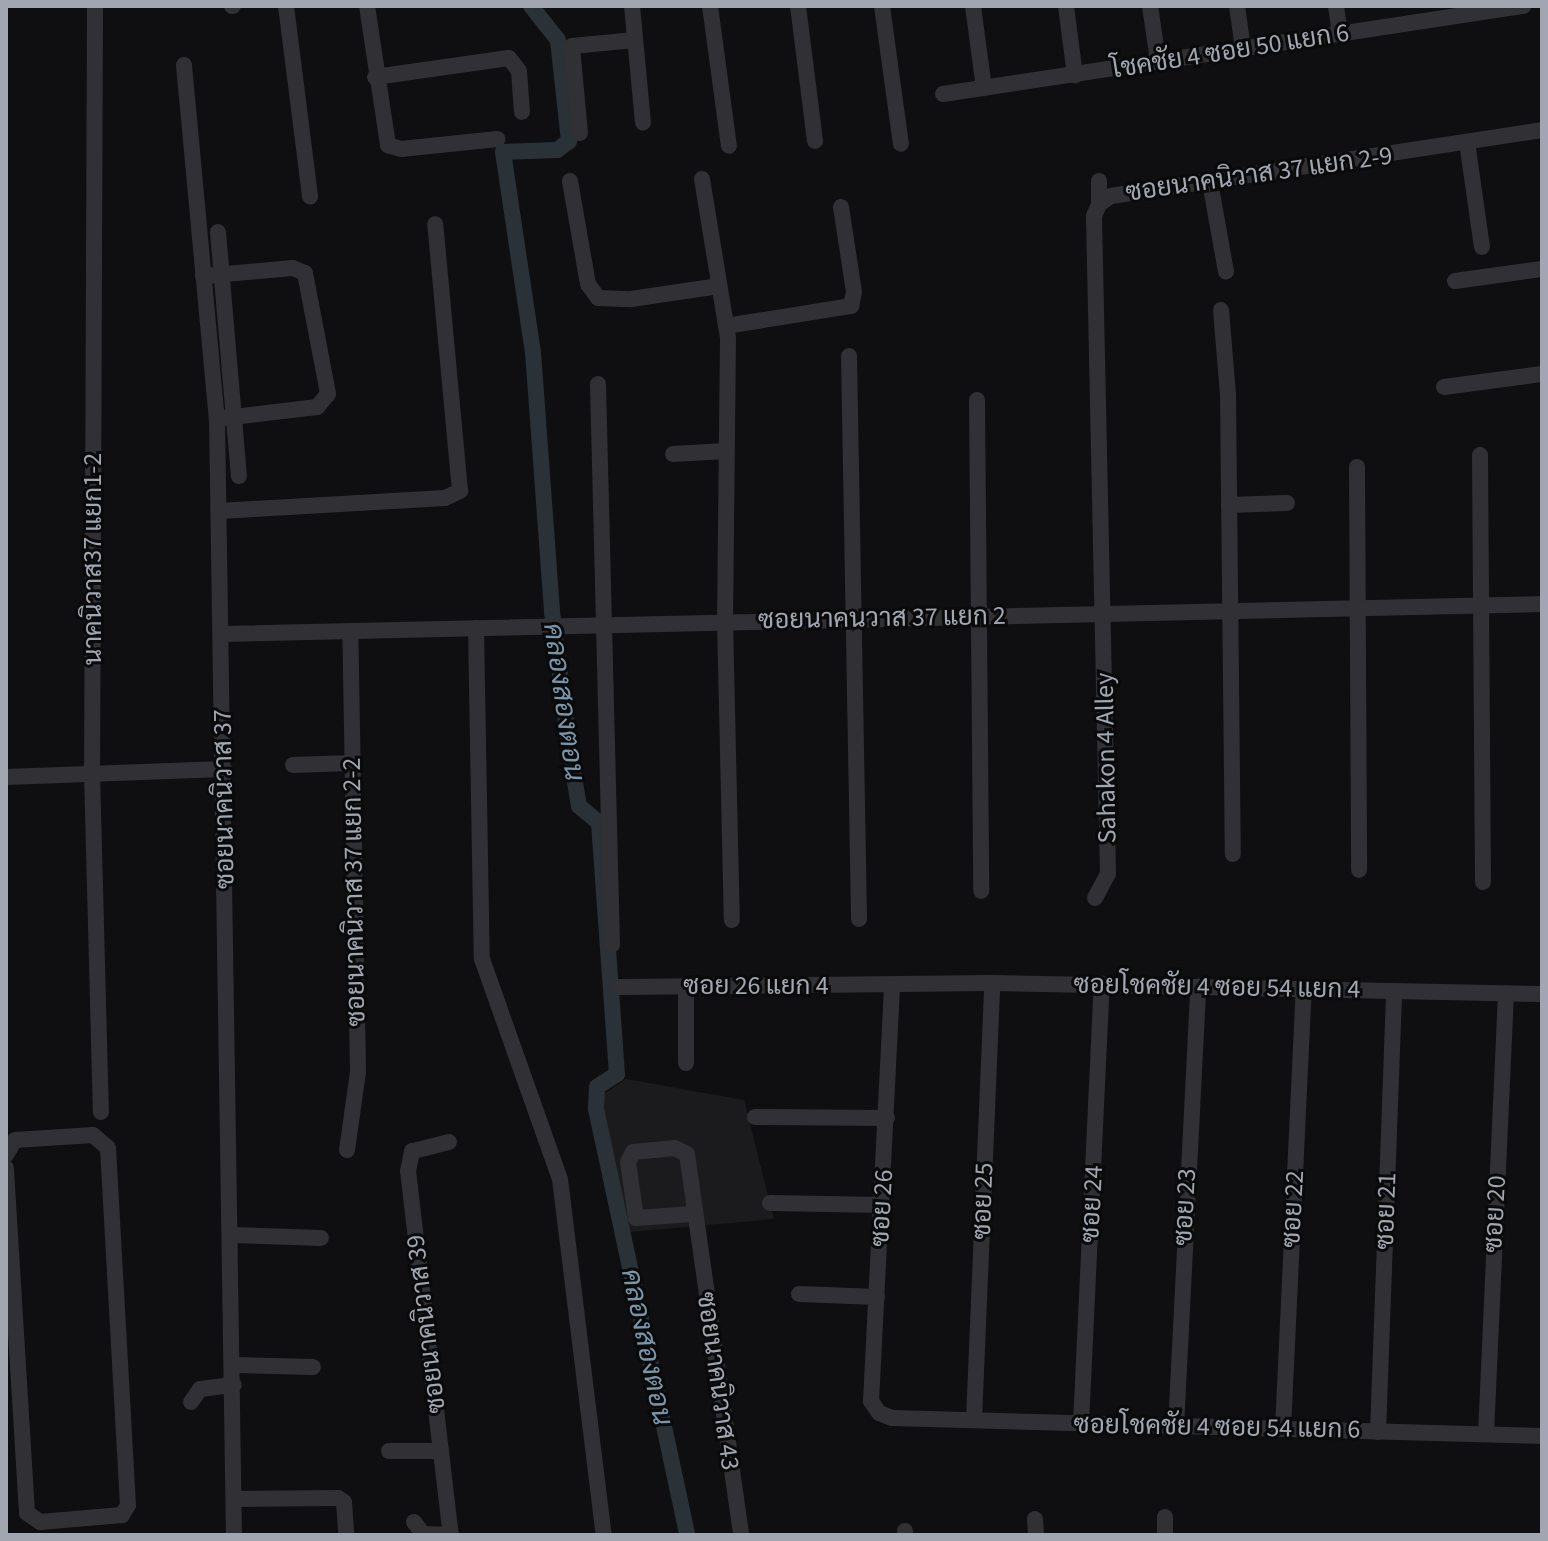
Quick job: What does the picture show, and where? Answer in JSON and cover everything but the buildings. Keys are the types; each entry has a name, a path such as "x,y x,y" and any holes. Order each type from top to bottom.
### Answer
{"street":[{"name":"นาคนิวาส37 แยก1-2","path":"95,6 92,773 101,1112"},
{"path":"286,6 310,196"},
{"path":"367,6 385,139 391,148 497,139"},
{"path":"632,6 643,122"},
{"path":"710,6 729,146"},
{"path":"798,6 815,141"},
{"path":"882,6 901,144"},
{"path":"973,6 984,88"},
{"path":"1066,6 1075,75"},
{"path":"1150,6 1158,61"},
{"path":"1237,6 1243,48"},
{"path":"1336,6 1340,33"},
{"name":"โชคชัย 4 ซอย 50 แยก 6","path":"943,94 1463,11 1523,6"},
{"path":"580,133 572,46 635,40"},
{"path":"375,77 509,58 519,71 522,112"},
{"name":"ซอยนาคนิวาส 37","path":"184,65 217,419 234,1365 234,1535"},
{"name":"ซอยนาคนิวาส 37 แยก 2-9","path":"1104,614 1094,216 1099,204 1111,196 1542,130"},
{"path":"1467,142 1482,247"},
{"path":"702,179 727,332 725,620 732,920"},
{"path":"570,181 588,284 598,298 631,299 719,286"},
{"path":"1099,181 1099,204"},
{"path":"1210,182 1226,272"},
{"path":"727,332 851,306 854,292 841,207"},
{"path":"219,511 445,498 460,491 435,224"},
{"path":"218,232 239,476"},
{"path":"203,276 293,268 305,273 328,394 317,407 217,419"},
{"path":"1455,281 1542,269"},
{"path":"1221,310 1229,505 1233,854"},
{"path":"849,356 859,919"},
{"path":"1444,387 1542,374"},
{"path":"598,384 612,945"},
{"path":"977,400 981,891"},
{"path":"673,454 725,451"},
{"path":"1480,455 1483,882"},
{"path":"1357,467 1359,870"},
{"path":"1229,505 1287,503"},
{"name":"ซอยนาคนวาส 37 แยก 2","path":"222,634 725,620 978,618 1542,604"},
{"name":"Sahakon 4 Alley","path":"1095,898 1107,884 1108,874 1104,614"},
{"path":"476,628 482,959 560,1179 604,1535"},
{"name":"ซอยนาคนิวาส 37 แยก 2-2","path":"347,1150 358,1072 350,632"},
{"path":"293,765 351,763"},
{"path":"6,777 224,769"},
{"name":"ซอยโชคชัย 4 ซอย 54 แยก 4","path":"892,987 992,983 1102,984 1542,994"},
{"name":"ซอย 25","path":"974,1420 992,983"},
{"name":"ซอย 24","path":"1081,1424 1102,984"},
{"path":"686,986 686,1063"},
{"name":"ซอย 26 แยก 4","path":"620,987 892,987"},
{"name":"ซอย 26","path":"892,987 871,1401 879,1413 892,1418"},
{"name":"ซอย 23","path":"1176,1427 1198,987"},
{"name":"ซอย 22","path":"1283,1429 1304,989"},
{"name":"ซอย 21","path":"1378,1432 1394,991"},
{"name":"ซอย 20","path":"1486,1434 1506,993"},
{"path":"755,1117 887,1118"},
{"path":"6,1155 15,1140 93,1135 108,1148 128,1505 122,1515 80,1528 33,1521 27,1513 6,1168"},
{"name":"ซอยนาคนิวาส 39","path":"449,1142 416,1148 408,1156 451,1535"},
{"name":"ซอยนาคนิวาส 43","path":"694,1220 636,1218 628,1162 633,1152 675,1148 687,1154 741,1535"},
{"path":"770,1203 882,1205"},
{"path":"232,1235 321,1238"},
{"path":"799,1294 877,1297"},
{"path":"234,1365 313,1367"},
{"path":"191,1402 200,1389 234,1385"},
{"name":"ซอยโชคชัย 4 ซอย 54 แยก 6","path":"892,1418 1542,1436"},
{"path":"389,1451 441,1451"},
{"path":"234,1499 338,1498 345,1510 346,1534"},
{"path":"1165,1517 1165,1535"},
{"path":"414,1522 423,1534 451,1535"}],"shaded area":[{"path":"626,1079 744,1100 774,1219 630,1232 600,1096"}],"waterway":[{"name":"คลองสองตอน","path":"531,6 558,40 569,141 557,150 503,152 533,352 552,612 570,753 579,806 599,823 617,1074 597,1087 596,1109 687,1535"}]}
